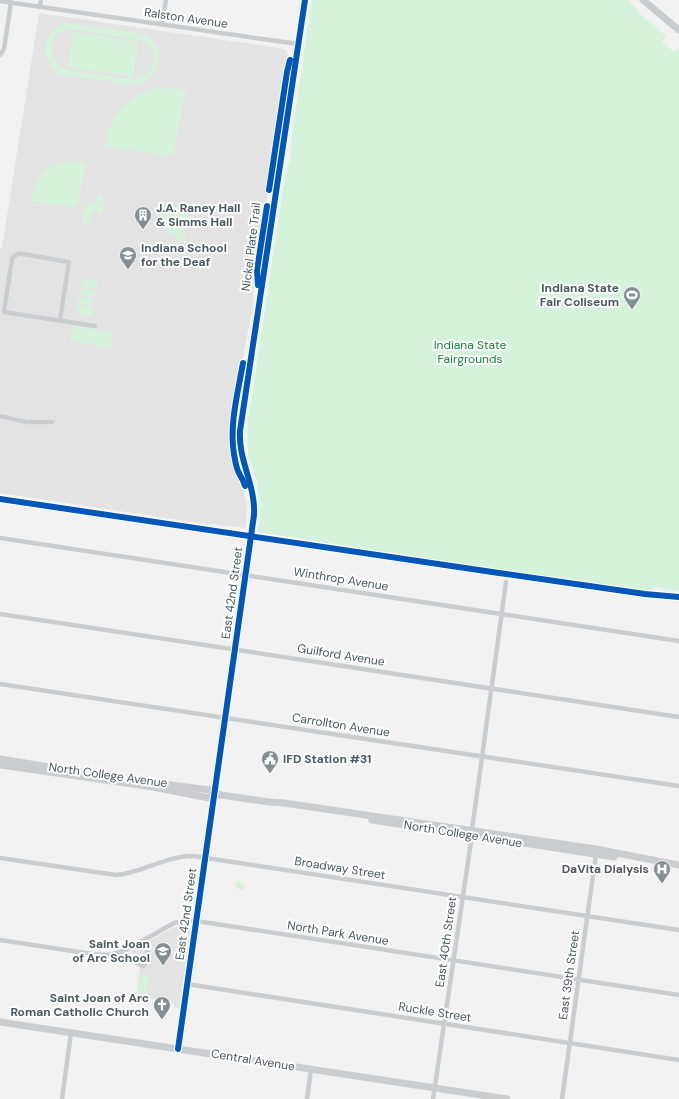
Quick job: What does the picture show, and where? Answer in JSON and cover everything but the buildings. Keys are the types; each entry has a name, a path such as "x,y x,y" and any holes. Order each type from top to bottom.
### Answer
{"main road":[{"path":"643,0 679,30"},
{"name":"North College Avenue","path":"0,759 138,781 210,790 214,794 284,803 647,863 658,862"},
{"name":"North College Avenue","path":"0,765 148,787 209,798 214,794"},
{"name":"North College Avenue","path":"472,833 596,849 679,865"},
{"name":"Central Avenue","path":"0,1022 507,1099"}],"street":[{"path":"40,6 41,0"},
{"path":"162,24 166,0"},
{"name":"East 42nd Street","path":"178,1049 254,507 251,487 241,456 240,431 305,0"},
{"name":"Ralston Avenue","path":"0,1 298,44"},
{"path":"0,55 4,49 11,2"},
{"path":"60,320 69,262 23,254 13,256 4,312 95,326"},
{"path":"0,416 26,422 52,422"},
{"name":"Winthrop Avenue","path":"0,538 679,641"},
{"name":"East 40th Street","path":"433,1099 472,833 506,582"},
{"name":"Guilford Avenue","path":"0,614 679,717"},
{"name":"Carrollton Avenue","path":"0,684 679,786"},
{"name":"East 39th Street","path":"562,1099 596,854"},
{"name":"Broadway Street","path":"0,858 116,875 159,862 190,856 679,930"},
{"name":"North Park Avenue","path":"0,940 108,955 128,950 176,922 189,920 679,995"},
{"path":"118,953 142,966 144,965 147,953 147,938"},
{"name":"Ruckle Street","path":"187,984 679,1060"},
{"path":"62,1099 71,1033"},
{"path":"307,1099 311,1069"}],"shaded area":[{"name":"Indiana School for the Deaf","path":"39,13 285,49 288,55 253,292 253,305 236,393 230,436 247,505 246,528 213,525 0,493 0,248 2,248"},
{"name":"Saint Joan of Arc School","path":"187,924 191,925 179,1008 174,1007 172,1001 169,1001 166,997 152,999 136,996 141,962 132,953 132,950 171,929"}],"green space":[{"name":"Indiana State Fairgrounds","path":"312,0 628,0 640,14 666,36 662,42 674,52 679,49 679,591 655,587 648,593 258,532 260,515 259,498 257,482 248,454 247,429 285,176 291,156 292,133"},
{"path":"65,24 74,24 139,33 146,36 158,50 159,64 152,77 135,85 57,74 57,71 51,66 48,59 46,45 52,32","holes":["70,29 141,40 150,48 154,60 149,72 145,76 133,79 67,70 55,61 51,48 56,36"]},
{"path":"73,32 138,42 133,77 68,67"},
{"path":"168,87 185,90 174,152 169,156 104,146 113,119 123,106 141,94 153,89"},
{"path":"71,161 86,163 77,205 74,207 31,201 39,179 49,169"},
{"path":"97,197 102,197 103,212 98,213 93,211 91,213 90,222 85,225 82,221 83,212 86,210 85,205 94,206"},
{"path":"159,206 169,211 175,207 181,207 187,211 190,217 187,226 183,228 186,242 182,241 165,229 161,224 158,216"},
{"path":"82,279 97,281 96,288 81,286"},
{"path":"81,288 96,290 95,297 80,295"},
{"path":"79,297 94,299 93,306 78,304"},
{"path":"78,306 93,308 92,316 77,313"},
{"path":"73,326 113,332 110,348 71,341"},
{"path":"238,881 244,884 245,888 243,890 236,888 235,885"},
{"path":"139,974 149,975 146,994 137,993"}],"cycle path":[{"name":"Nickel Plate Trail","path":"178,1049 254,515 254,504 240,442 240,431 305,0"},
{"path":"269,190 290,60"},
{"name":"Nickel Plate Trail","path":"258,285 257,270 267,206"},
{"path":"243,363 233,420 233,443 237,467 245,486"},
{"path":"0,499 499,573 645,594 679,597"}],"place":[{"name":"J.A. Raney Hall & Simms Hall","path":"143,230"},
{"name":"Indiana School for the Deaf","path":"128,270"},
{"name":"Indiana State Fair Coliseum","path":"632,310"},
{"name":"IFD Station #31","path":"270,774"},
{"name":"DaVita Dialysis","path":"662,884"},
{"name":"Saint Joan of Arc School","path":"163,966"},
{"name":"Saint Joan of Arc Roman Catholic Church","path":"162,1020"}]}
